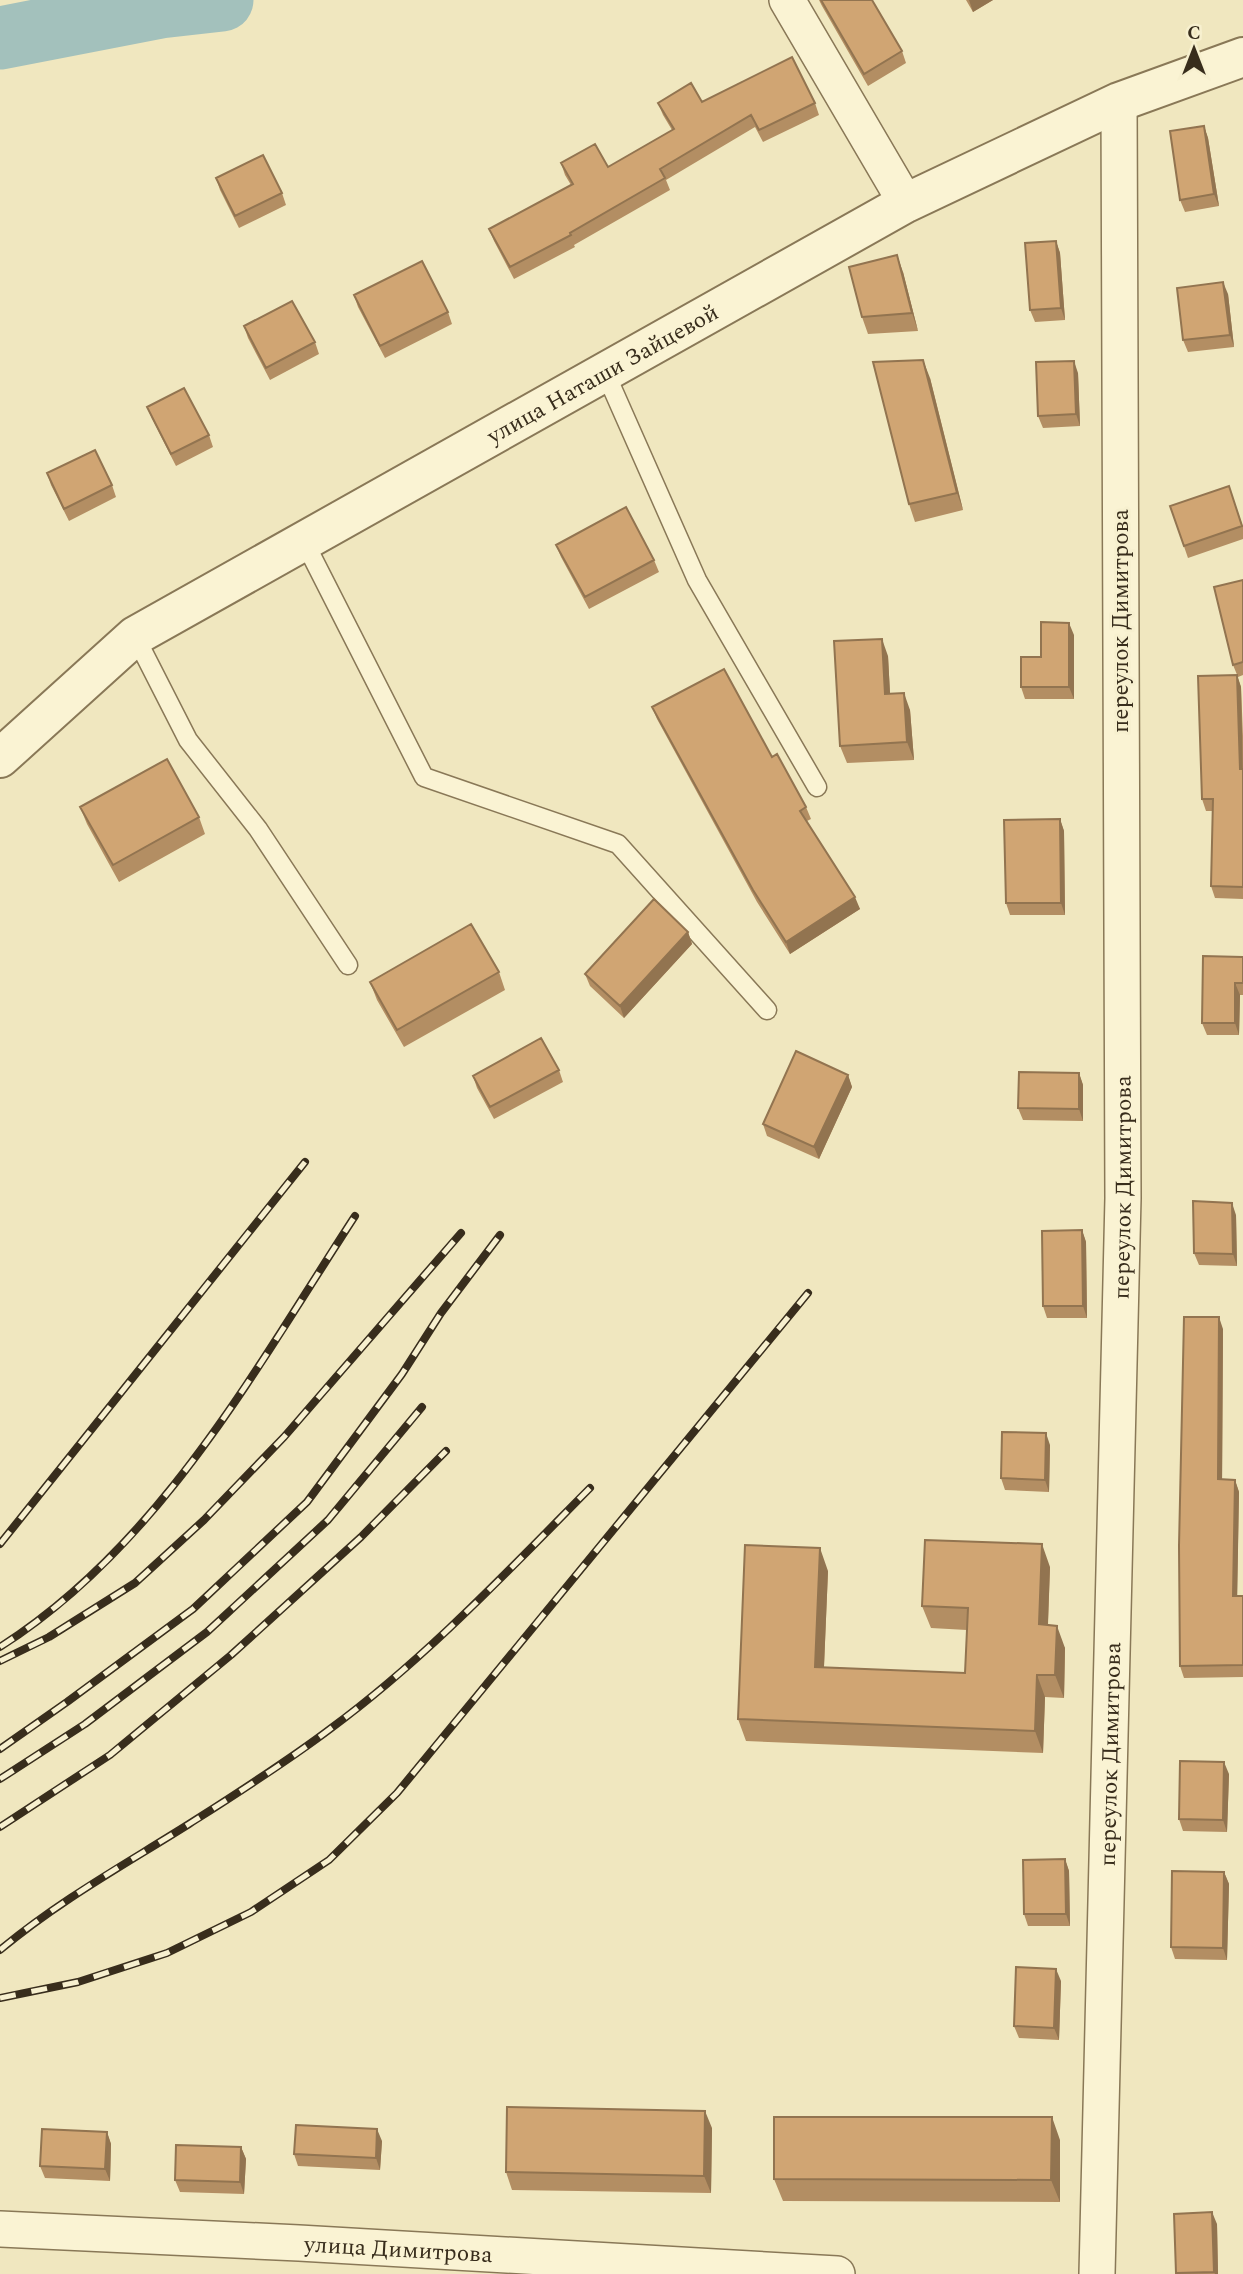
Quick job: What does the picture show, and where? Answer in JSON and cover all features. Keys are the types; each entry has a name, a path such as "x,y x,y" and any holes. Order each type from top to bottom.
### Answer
{"street":[{"path":"787,0 906,203"},
{"name":"улица Наташи Зайцевой","path":"0,758 135,636 906,203 1119,102 1243,57"},
{"name":"переулок Димитрова","path":"1097,2274 1123,1198 1119,102"},
{"name":"улица Димитрова","path":"0,2229 298,2258 822,2273"}],"lane":[{"path":"605,372 697,580 817,787"},
{"path":"304,541 424,777 618,844 766,1010"},
{"path":"135,636 188,740 258,829 348,965"}],"building":[{"path":"821,0 872,0 902,51 864,74"},
{"path":"792,57 815,103 759,130 751,115 660,169 665,178 570,233 571,235 510,267 489,229 573,184 561,163 595,144 608,167 674,129 658,103 691,83 702,102"},
{"path":"1204,126 1214,194 1180,200 1170,131"},
{"path":"263,155 282,193 235,216 216,178"},
{"path":"1056,241 1061,308 1030,310 1025,243"},
{"path":"897,255 912,313 862,317 849,267"},
{"path":"422,261 448,312 380,346 354,295"},
{"path":"1223,282 1230,335 1183,340 1177,288"},
{"path":"292,301 315,342 266,368 244,326"},
{"path":"923,360 957,493 909,504 873,362"},
{"path":"1074,361 1076,414 1038,416 1036,362"},
{"path":"184,388 209,435 171,454 147,407"},
{"path":"95,450 112,485 64,509 47,473"},
{"path":"1229,486 1242,526 1184,546 1170,506"},
{"path":"626,507 654,560 585,597 556,545"},
{"path":"1243,580 1243,662 1233,665 1214,587"},
{"path":"1041,622 1069,623 1069,687 1021,687 1021,657 1041,657"},
{"path":"882,639 885,694 904,693 907,742 840,746 834,641"},
{"path":"724,669 772,757 777,754 806,807 800,811 855,897 786,942 753,890 652,707"},
{"path":"1237,675 1240,769 1243,769 1243,887 1211,886 1213,799 1202,799 1198,676"},
{"path":"167,759 199,817 113,865 80,807"},
{"path":"1060,819 1061,903 1006,903 1004,820"},
{"path":"654,899 688,932 620,1006 585,974"},
{"path":"471,924 499,972 397,1030 370,982"},
{"path":"1203,956 1243,957 1243,983 1235,983 1235,1023 1202,1023"},
{"path":"541,1038 559,1070 490,1107 473,1076"},
{"path":"796,1051 848,1075 814,1147 763,1124"},
{"path":"1019,1072 1079,1073 1079,1109 1018,1108"},
{"path":"1193,1201 1232,1203 1233,1254 1194,1253"},
{"path":"1082,1230 1083,1306 1043,1306 1042,1231"},
{"path":"1184,1317 1219,1317 1218,1479 1235,1480 1233,1596 1243,1596 1243,1665 1180,1666 1179,1546"},
{"path":"1002,1432 1046,1433 1045,1480 1001,1478"},
{"path":"925,1540 1042,1544 1039,1624 1057,1626 1055,1675 1037,1675 1035,1731 738,1719 745,1545 820,1548 815,1667 965,1673 968,1608 922,1606"},
{"path":"1180,1761 1224,1762 1223,1820 1179,1819"},
{"path":"1065,1859 1066,1914 1024,1914 1023,1860"},
{"path":"1172,1871 1224,1872 1223,1948 1171,1947"},
{"path":"1016,1967 1056,1969 1054,2028 1014,2026"},
{"path":"507,2107 705,2111 704,2176 506,2172"},
{"path":"774,2117 1052,2117 1051,2180 774,2179"},
{"path":"296,2125 377,2129 376,2158 294,2154"},
{"path":"42,2129 107,2132 105,2169 40,2166"},
{"path":"176,2145 241,2147 240,2182 175,2180"},
{"path":"1212,2212 1214,2272 1176,2273 1174,2214"}],"waterway":[{"path":"0,38 160,7 222,0"}],"railway":[{"path":"0,1544 305,1162"},
{"path":"0,1647 57,1606 109,1558 156,1507 240,1394 355,1216"},
{"path":"0,1661 49,1637 135,1583 204,1520 284,1437 461,1233"},
{"path":"0,1749 193,1609 307,1502 402,1374 441,1313 500,1235"},
{"path":"0,1998 78,1982 167,1953 251,1912 329,1860 397,1793 808,1293"},
{"path":"0,1779 85,1724 207,1632 328,1520 422,1407"},
{"path":"0,1827 110,1755 231,1655 361,1537 446,1451"},
{"path":"0,1950 69,1899 278,1766 365,1702 464,1614 590,1488"}]}
